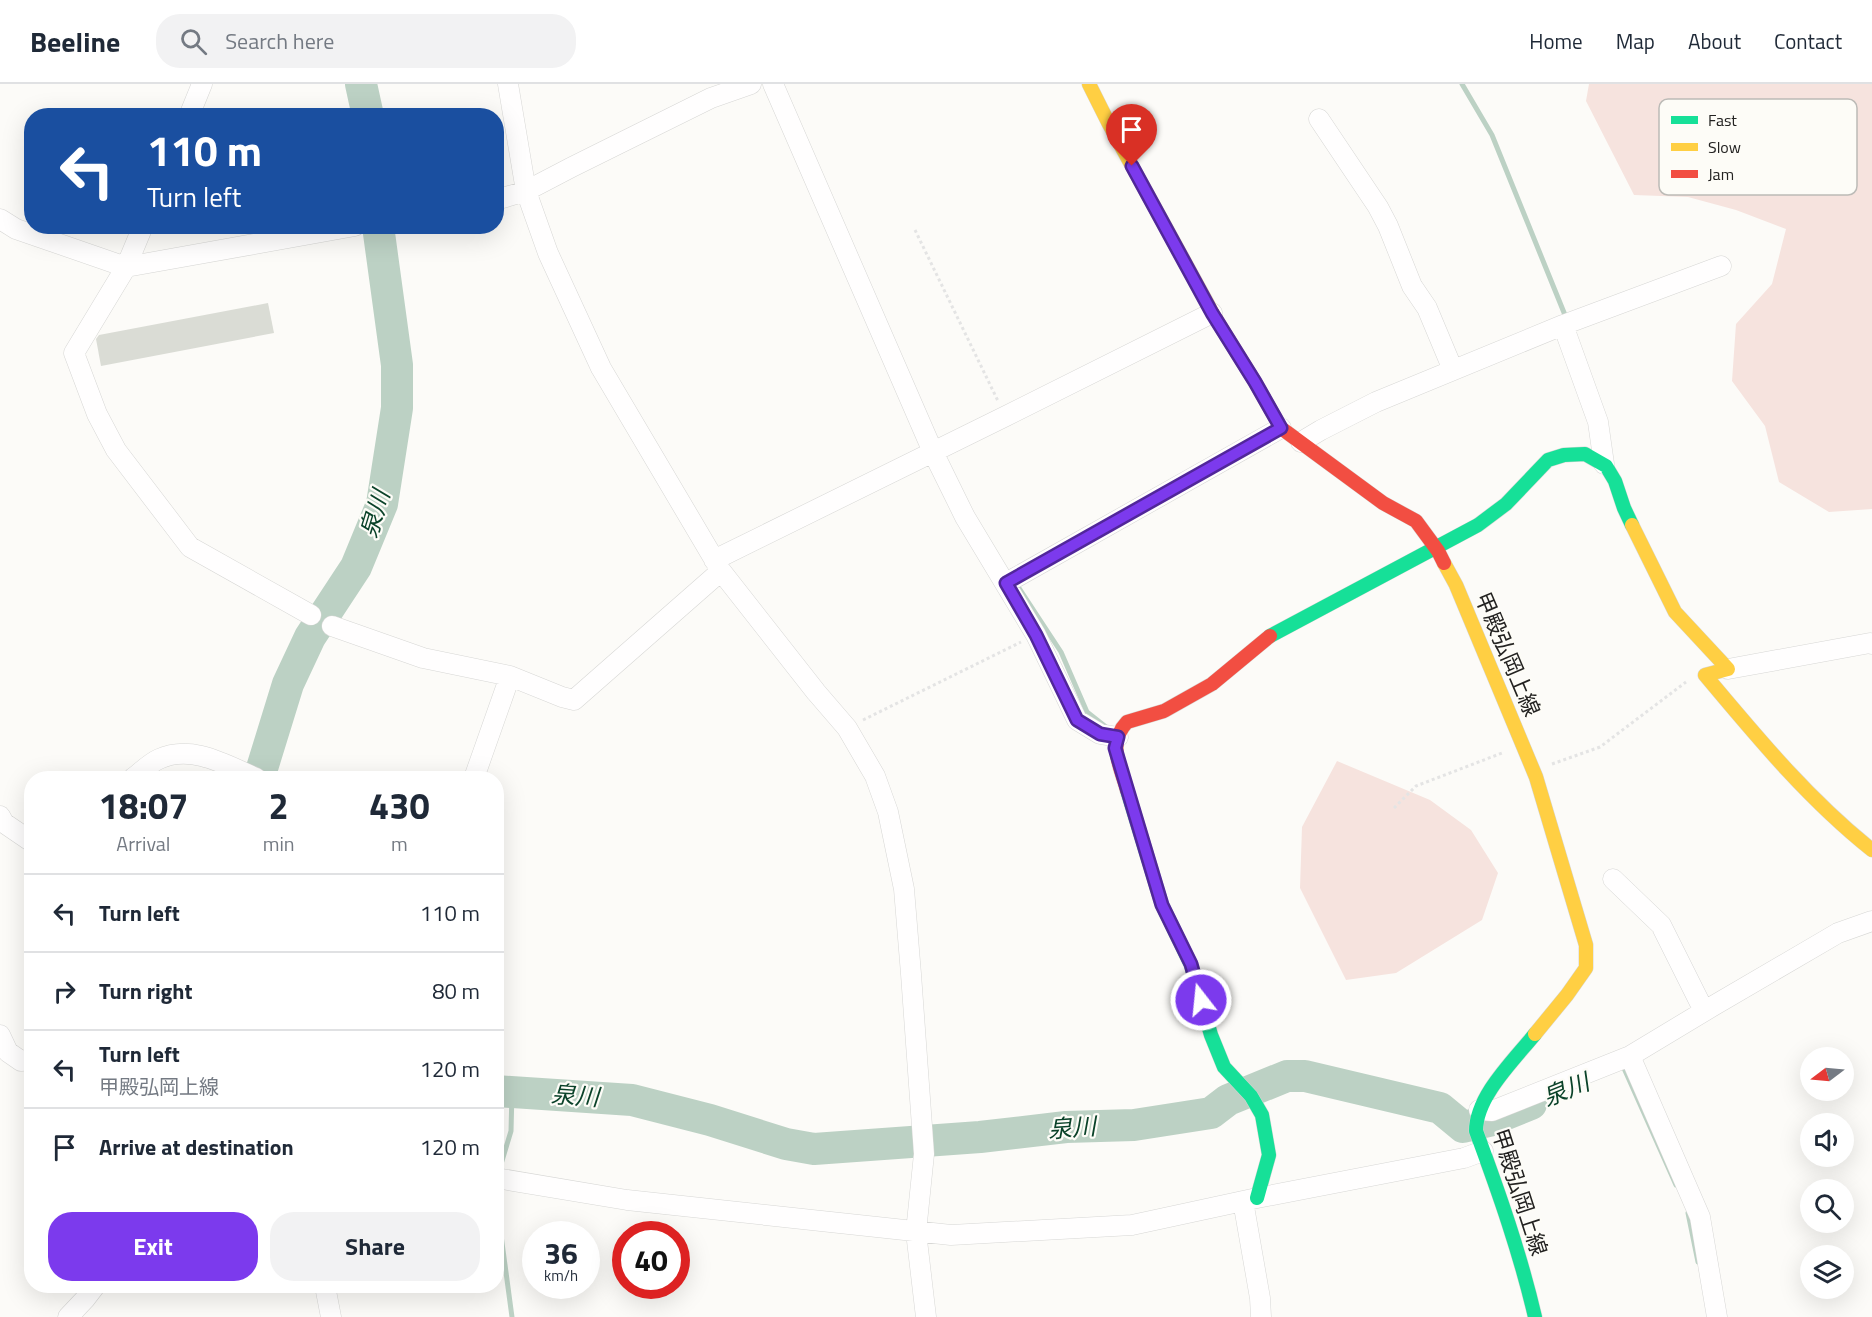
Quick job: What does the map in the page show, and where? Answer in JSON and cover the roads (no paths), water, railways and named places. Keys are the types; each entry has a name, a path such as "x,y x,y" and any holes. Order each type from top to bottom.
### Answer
{"street":[{"path":"192,108 202,84"},
{"path":"508,84 526,191 548,253 601,368 717,565 847,728 875,776 888,812 904,889 924,1154 916,1232 926,1317"},
{"path":"504,198 526,191 711,98 751,84"},
{"path":"773,84 940,448 965,517 1014,579 1036,635 1077,720 1100,734 1119,733"},
{"name":"甲殿弘岡上線","path":"1089,84 1212,313 1281,428 1383,503 1416,521 1439,553 1456,585 1533,771 1586,945 1586,968 1493,1086 1477,1120 1483,1151 1515,1243 1535,1317"},
{"path":"1319,118 1383,216 1412,286 1427,308 1453,370"},
{"path":"0,219 24,232"},
{"path":"30,234 126,267 310,234"},
{"path":"139,234 126,267 74,353 101,423 116,450 190,547 311,615"},
{"path":"1301,442 1376,402 1570,322 1721,266"},
{"path":"332,626 423,658 510,676 574,700 717,565 940,448 1212,313"},
{"path":"1570,322 1598,422 1604,464"},
{"path":"1014,579 1281,428"},
{"path":"1262,1317 1250,1199 1262,1176 1269,1155 1262,1115 1246,1091 1224,1067 1211,1035 1191,964 1162,905 1115,748 1119,733 1127,722 1164,711 1212,684 1272,635 1439,553 1506,504 1548,460 1563,455 1585,454 1604,464 1615,481 1624,508 1675,612 1691,631 1717,672 1801,786 1849,833 1872,850"},
{"path":"1717,672 1872,644"},
{"path":"476,771 510,676"},
{"path":"142,771 157,760 176,753 198,754 238,771"},
{"path":"0,816 4,823 24,837"},
{"path":"1613,879 1662,925 1704,1011"},
{"path":"1477,1120 1492,1111 1630,1056 1838,933 1872,921"},
{"path":"0,1035 8,1052 24,1061"},
{"path":"1630,1056 1700,1218 1717,1317"},
{"path":"504,1179 627,1200 951,1236 1132,1225 1250,1199 1464,1158 1483,1151"},
{"path":"68,1317 90,1293"},
{"path":"326,1293 331,1317"}],"waterway":[{"name":"泉川","path":"361,84 366,108"},
{"path":"1462,84 1492,135 1567,320"},
{"name":"泉川","path":"261,771 288,684 310,637 356,567 382,504 397,408 397,365 379,234"},
{"path":"1017,585 1061,652 1087,712 1106,727"},
{"path":"1623,1066 1676,1185"},
{"name":"泉川","path":"504,1092 632,1100 710,1120 786,1144 814,1149 980,1137 1066,1127 1134,1125 1211,1113 1228,1100 1287,1076 1305,1076 1440,1108 1463,1127 1489,1121 1531,1104"},
{"path":"504,1154 511,1131 512,1092"},
{"path":"1688,1213 1698,1262"},
{"path":"504,1258 512,1317"}]}
